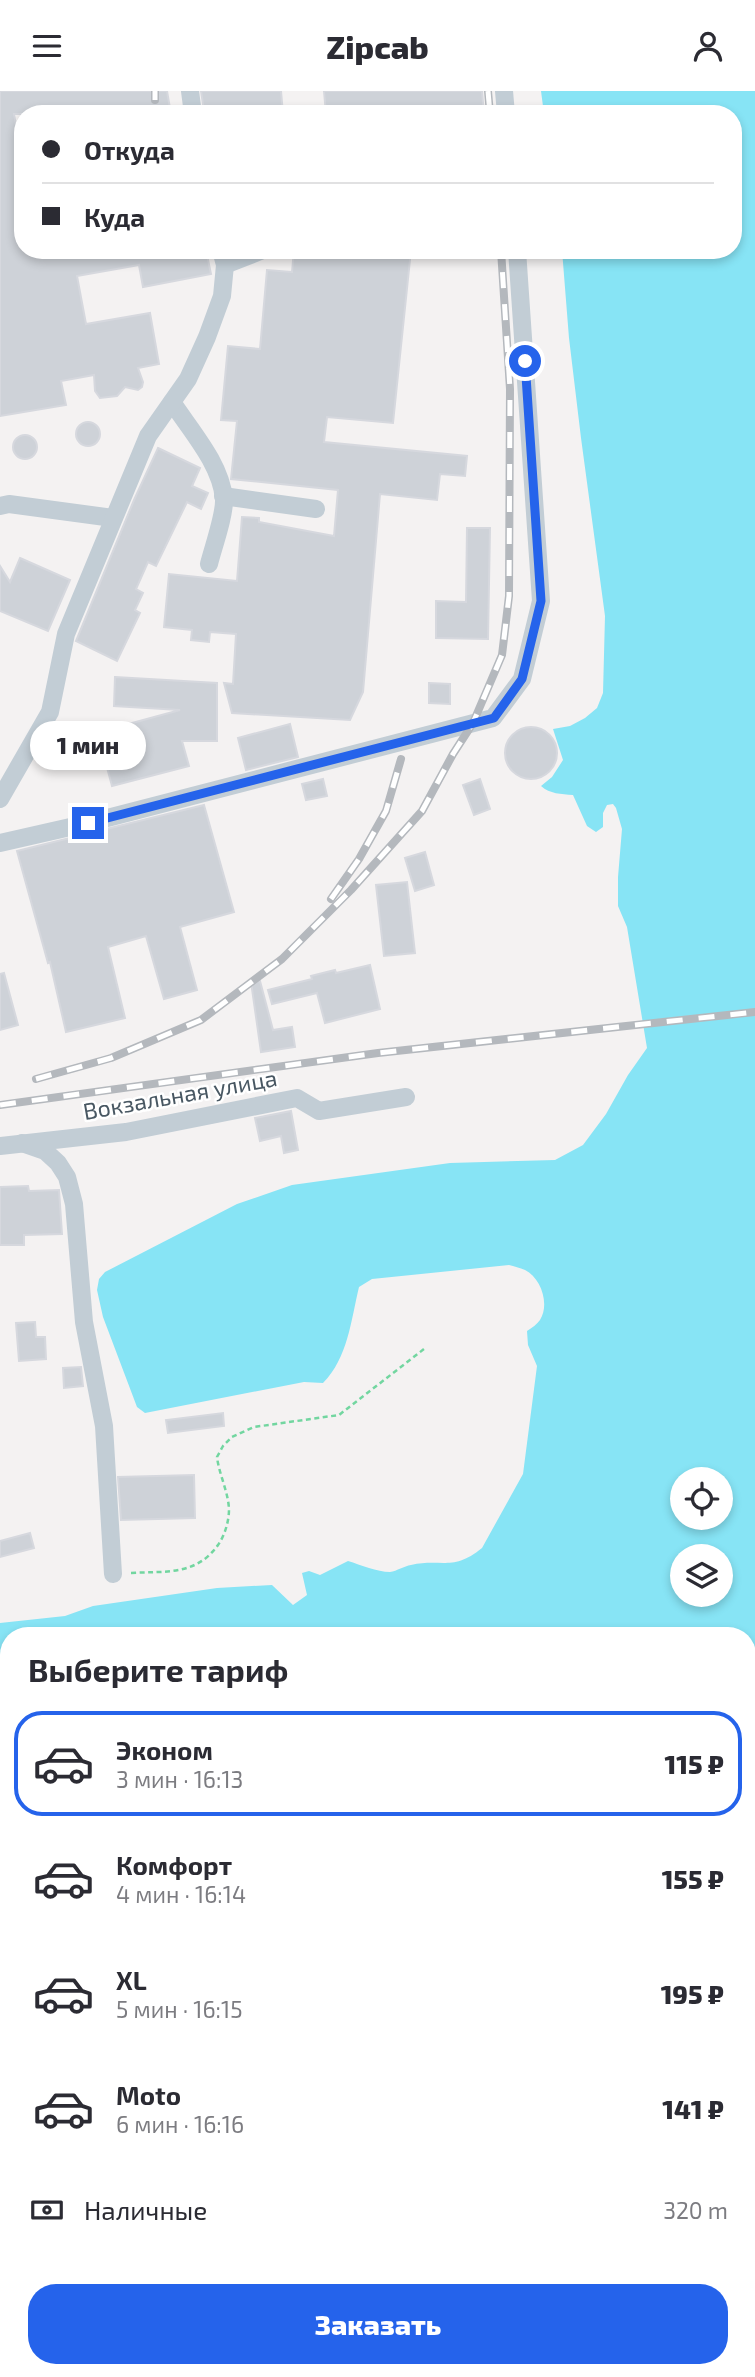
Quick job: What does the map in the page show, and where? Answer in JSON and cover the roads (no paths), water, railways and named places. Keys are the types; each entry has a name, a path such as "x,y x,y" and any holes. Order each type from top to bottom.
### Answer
{"street":[{"path":"0,799 50,712 66,634 148,436 188,379 211,327 222,296 223,259"},
{"path":"0,843 88,823 494,718 522,679 541,601 518,259"},
{"path":"172,402 212,463 225,501 209,564"},
{"path":"223,496 316,509"},
{"path":"0,506 9,503 113,519"},
{"name":"Вокзальная улица","path":"0,1146 126,1132 297,1098 319,1111 406,1097"},
{"path":"22,1143 44,1151 58,1163 67,1177 74,1204 84,1322 104,1426 113,1574"}],"water":[{"path":"541,91 755,91 755,1627 0,1627 0,1623 65,1616 93,1606 217,1588 272,1585 293,1605 307,1595 302,1573 309,1571 320,1575 348,1561 374,1570 390,1572 421,1563 463,1560 482,1548 523,1474 537,1366 528,1345 527,1331 540,1320 544,1307 542,1292 536,1279 525,1270 509,1265 372,1279 359,1287 343,1350 323,1383 304,1382 145,1413 137,1407 103,1317 97,1290 99,1279 105,1272 237,1204 292,1185 450,1163 555,1160 583,1145 606,1114 647,1048 627,927 618,906 622,829 616,808 613,804 607,805 603,813 603,827 596,832 587,826 573,795 552,792 541,786 552,777 563,760 553,729 570,726 585,718 597,708 603,693 605,616 581,438 563,259 742,259 742,105 543,105"}],"railway":[{"path":"155,91 155,100"},
{"path":"488,91 489,105"},
{"path":"36,1079 111,1058 201,1020 282,959 351,890 422,811 473,723 502,655 509,596 510,389 502,259"},
{"path":"331,899 359,859 386,811 401,759"},
{"path":"0,1105 378,1053 755,1012"}]}
